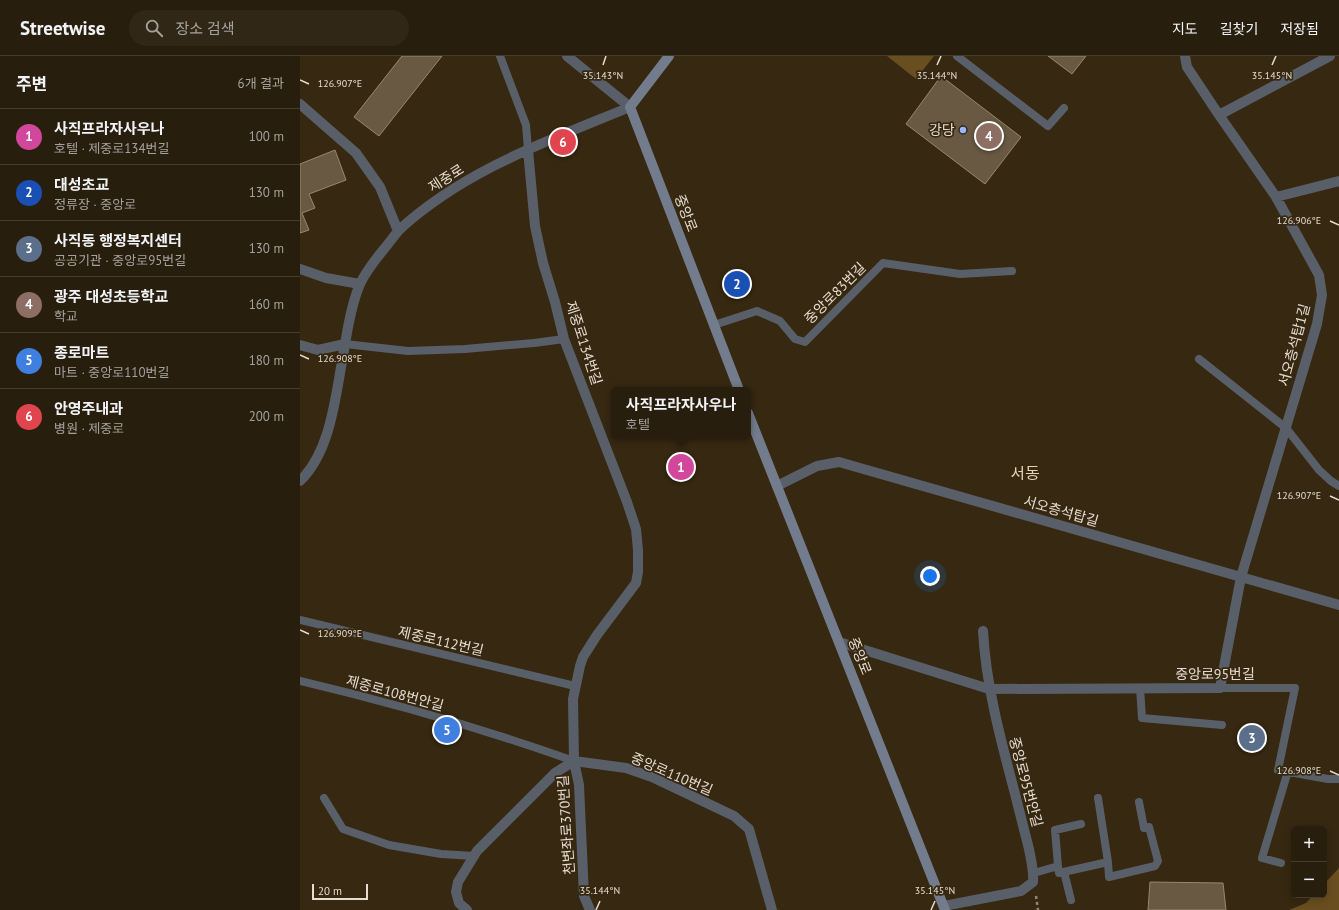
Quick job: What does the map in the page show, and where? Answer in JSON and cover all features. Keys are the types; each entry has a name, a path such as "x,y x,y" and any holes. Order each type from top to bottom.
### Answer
{"main road":[{"path":"630,107 670,56"},
{"name":"중앙로","path":"630,107 738,387"},
{"name":"중앙로","path":"751,421 944,908"}],"street":[{"path":"567,56 630,107"},
{"name":"서오층석탑1길","path":"1185,56 1187,67 1276,197 1319,275 1322,294 1317,324 1241,577 1220,688"},
{"path":"1219,115 1330,56"},
{"path":"300,104 356,153 380,187 398,231"},
{"name":"제중로","path":"300,481 316,462 325,440 333,410 353,304 360,284 371,265 398,231 432,203 461,184 528,150 630,107"},
{"name":"제중로134번길","path":"528,150 535,226 543,263 564,339 636,529 638,550 638,572 636,583 597,635 580,666 573,699 574,761"},
{"path":"1276,197 1339,181"},
{"path":"300,269 326,278 360,284"},
{"path":"300,345 318,350 345,344"},
{"name":"서오층석탑길","path":"777,486 817,466 839,462 1339,605"},
{"path":"982,631 989,689"},
{"name":"중앙로95번길","path":"839,642 989,689 1220,688"},
{"name":"중앙로95번안길","path":"989,689 1003,751 1025,830 1034,877"},
{"path":"467,910 460,903 456,892 458,882 477,851 555,773 574,761"},
{"name":"천변좌로370번길","path":"574,761 579,785 584,896 590,910"},
{"name":"중앙로110번길","path":"574,761 626,768 652,777 734,816 749,829 772,910"},
{"path":"944,908 1022,891 1034,877"}],"lane":[{"path":"500,56 526,125 528,150"},
{"path":"957,56 1048,126 1064,108"},
{"name":"중앙로83번길","path":"714,325 757,311 780,321 795,339 805,342 882,263 960,274 1012,271"},
{"path":"345,344 408,351 534,344 564,339"},
{"path":"1199,360 1286,428 1319,470 1339,486"},
{"name":"제중로112번길","path":"300,620 575,686"},
{"name":"제중로108번안길","path":"300,681 415,710 512,739 574,761"},
{"path":"1140,688 1142,718 1222,725"},
{"name":"중앙로95번길","path":"1220,688 1295,688 1278,770 1288,772"},
{"path":"1281,863 1262,858 1288,772 1328,779 1339,779"},
{"path":"324,798 343,829 389,845 441,854 474,856"},
{"path":"1098,798 1109,877 1155,866 1158,861 1149,827 1144,828 1139,802"},
{"path":"1071,900 1061,869 1055,830 1081,824"},
{"path":"1034,877 1061,869 1108,862"}],"shaded area":[{"path":"887,56 934,56 916,79"},
{"path":"1339,868 1339,910 1289,910 1306,903 1310,898 1327,898 1327,881"}],"building":[{"path":"402,56 442,56 379,136 354,117"},
{"path":"1048,56 1086,56 1072,74"},
{"name":"강당","path":"941,76 1021,137 985,184 906,124"},
{"path":"335,150 346,180 309,194 315,208 302,213 309,230 300,233 300,164"},
{"path":"1150,882 1223,883 1226,910 1148,910"}],"place":[{"name":"강당","path":"963,130"},
{"name":"광주 대성초등학교","path":"989,136"},
{"name":"안영주내과","path":"563,142"},
{"name":"대성초교","path":"737,284"},
{"name":"사직프라자사우나","path":"681,467"},
{"name":"종로마트","path":"447,730"},
{"name":"사직동 행정복지센터","path":"1252,738"}],"district":[{"name":"서동","path":"1025,473"}]}
